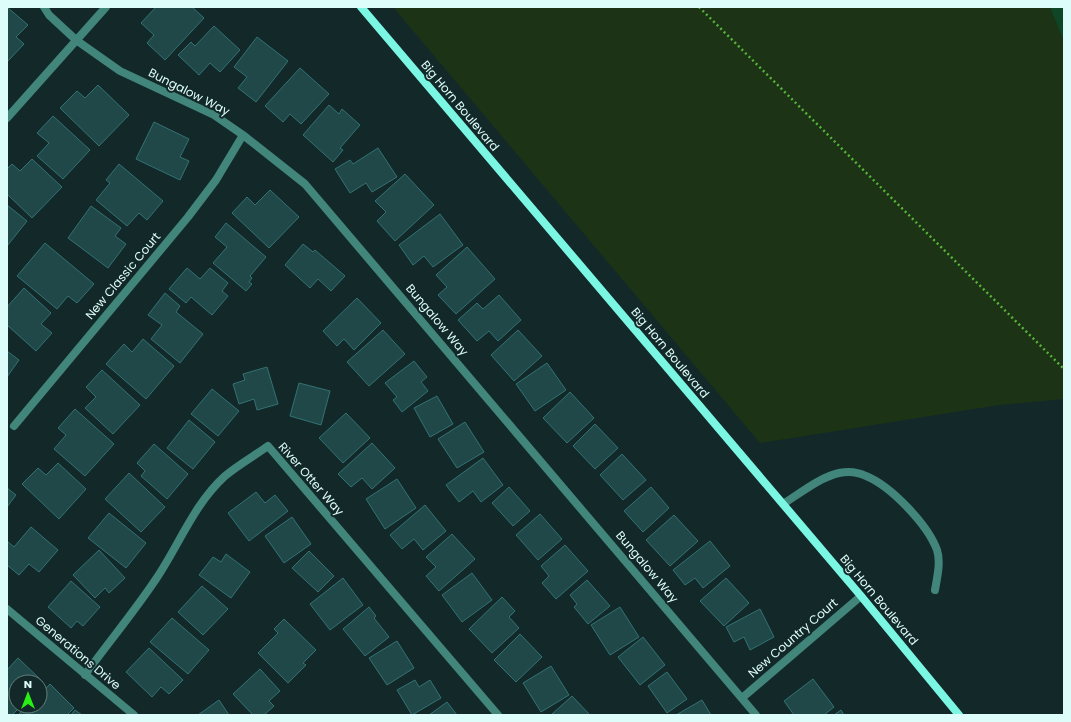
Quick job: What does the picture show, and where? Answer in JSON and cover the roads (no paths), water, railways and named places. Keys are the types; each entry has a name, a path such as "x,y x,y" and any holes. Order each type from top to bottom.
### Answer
{"main road":[{"name":"Big Horn Boulevard","path":"361,7 861,596 960,715"}],"street":[{"name":"Bungalow Way","path":"44,7 49,15 76,40 120,71 214,115 244,136 305,184 756,715"},
{"path":"7,118 106,7"},
{"name":"New Classic Court","path":"14,426 188,217 216,180 244,136"},
{"name":"River Otter Way","path":"85,675 167,563 187,525 212,491 226,476 268,446 498,715"},
{"path":"783,504 825,478 839,473 854,472 879,482 903,503 921,523 937,551 938,571 935,590"},
{"name":"New Country Court","path":"742,698 861,596"},
{"name":"Generations Drive","path":"7,609 134,715"}]}
